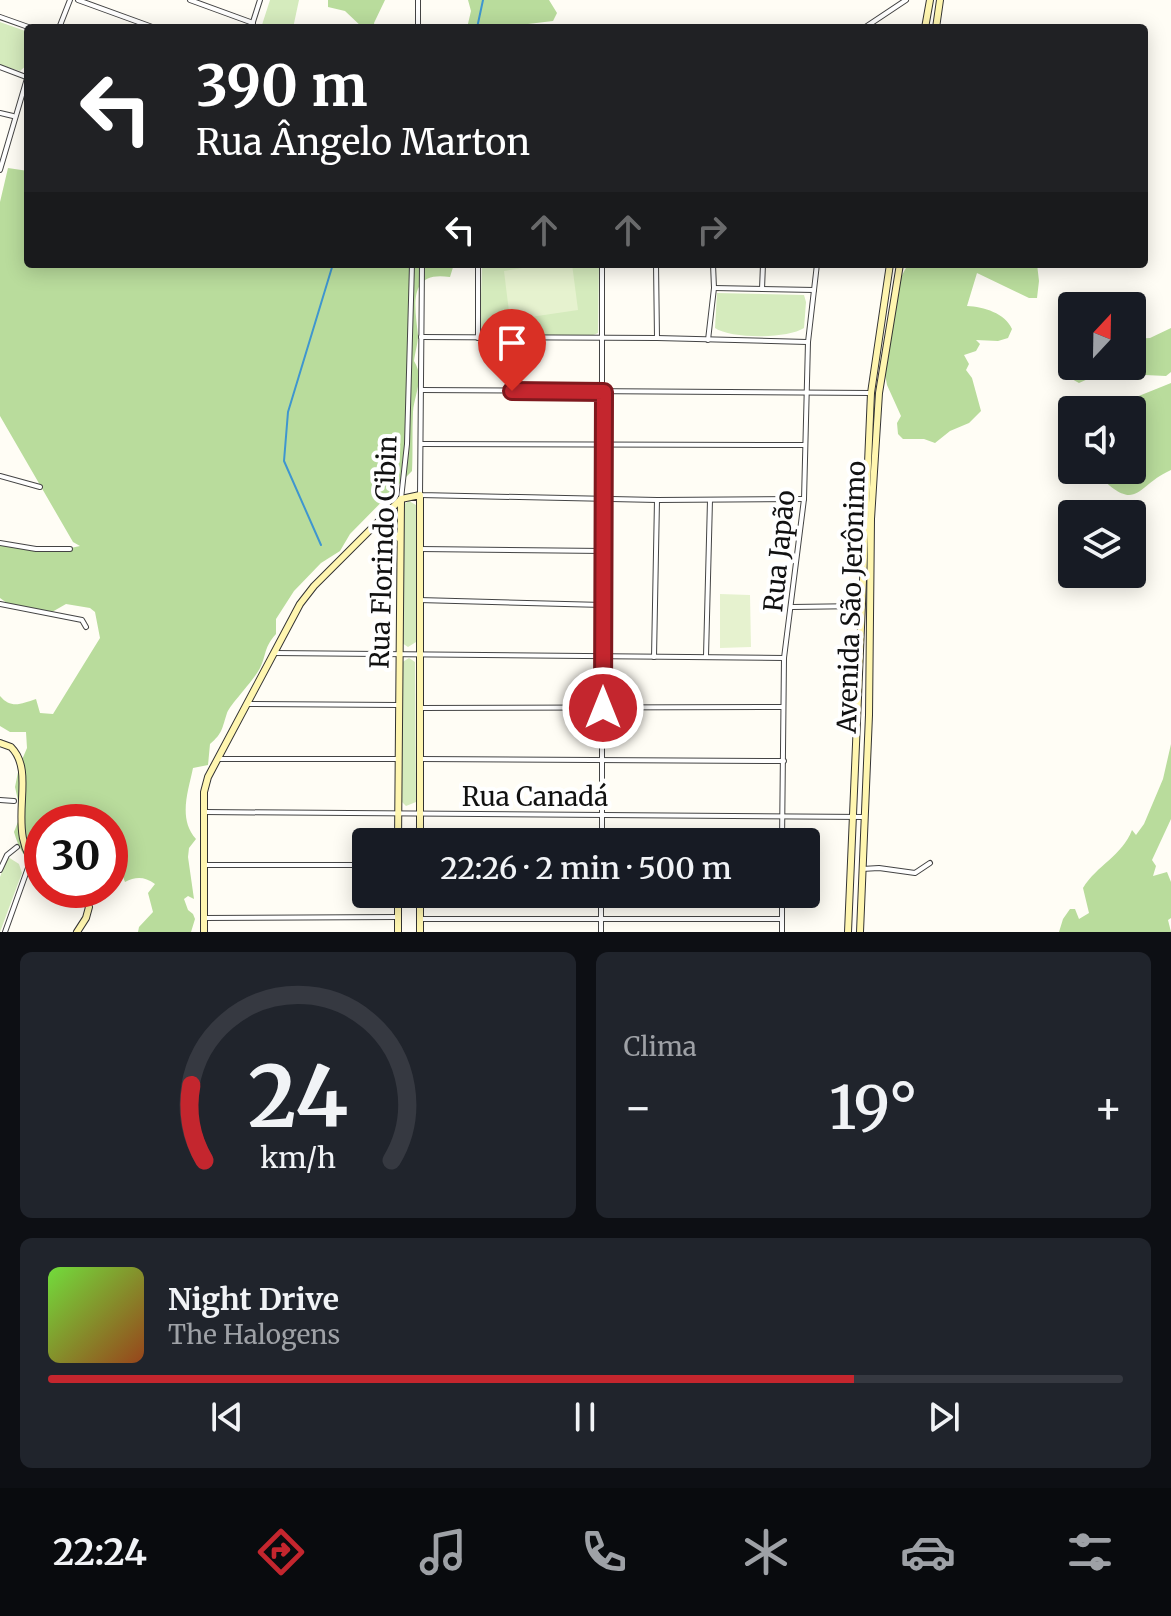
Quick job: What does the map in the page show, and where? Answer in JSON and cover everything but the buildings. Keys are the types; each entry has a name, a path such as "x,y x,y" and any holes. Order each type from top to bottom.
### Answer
{"street":[{"path":"61,24 70,0"},
{"path":"78,0 144,24"},
{"path":"190,0 250,24"},
{"path":"252,24 260,0"},
{"path":"418,0 418,24"},
{"path":"870,24 906,0"},
{"path":"932,1 936,24"},
{"path":"926,24 932,1"},
{"path":"0,17 24,26"},
{"path":"0,67 24,76"},
{"path":"0,170 24,86"},
{"path":"0,113 14,116"},
{"name":"Rua Florindo Cibin","path":"398,828 399,538 407,444 412,268"},
{"name":"Rua Florindo Cibin","path":"420,828 422,268"},
{"path":"478,268 478,338"},
{"path":"602,268 602,828"},
{"path":"656,268 657,338"},
{"path":"708,340 713,268"},
{"path":"762,289 763,268"},
{"name":"Rua Japão","path":"782,828 784,658 804,499 808,342 817,268"},
{"path":"889,268 899,273"},
{"name":"Avenida São Jerônimo","path":"848,932 860,605 875,393 889,268"},
{"name":"Avenida São Jerônimo","path":"860,932 875,393 900,268"},
{"path":"714,288 814,290"},
{"path":"421,337 808,342"},
{"path":"421,390 875,393"},
{"path":"421,444 804,445"},
{"path":"0,476 40,487"},
{"path":"204,932 204,792 216,759 300,604 401,499 420,495 657,500 804,499"},
{"path":"654,657 657,500"},
{"path":"706,656 710,500"},
{"path":"372,528 387,527 399,538"},
{"path":"0,543 36,549 70,549"},
{"path":"420,549 604,551"},
{"path":"419,600 603,605"},
{"path":"0,604 82,620 86,627"},
{"path":"792,607 870,606"},
{"path":"272,653 784,658"},
{"path":"245,704 399,705"},
{"path":"419,708 782,707"},
{"path":"0,743 15,751 20,762 13,829"},
{"path":"216,759 399,759"},
{"path":"420,759 784,761"},
{"path":"0,800 14,801"},
{"name":"Rua Canadá","path":"205,812 864,817"},
{"path":"14,839 24,858"},
{"path":"0,870 7,855 17,847"},
{"path":"862,869 915,873 930,863"},
{"path":"205,865 352,865"},
{"path":"5,932 24,879"},
{"path":"77,932 89,908"},
{"path":"398,908 398,932"},
{"path":"420,908 420,932"},
{"path":"601,908 601,932"},
{"path":"782,908 782,932"},
{"path":"204,918 398,917"},
{"path":"420,919 782,919"}],"green space":[{"path":"270,0 299,0 294,24 262,24"},
{"path":"328,0 385,0 374,24 359,24 345,11 328,7"},
{"path":"468,0 549,0 557,13 553,21 468,24 471,11"},
{"path":"0,22 24,31 24,68 20,71 0,65"},
{"path":"8,168 24,170 24,268 453,268 450,277 426,279 420,285 415,302 418,335 414,361 419,380 413,412 412,471 350,534 340,551 321,563 294,591 276,619 276,634 260,668 229,709 220,733 210,744 208,765 193,768 186,814 190,831 196,839 189,848 188,857 194,899 188,896 184,899 195,919 191,932 138,932 153,912 148,893 155,884 140,878 128,881 128,804 24,804 24,855 18,844 14,832 21,814 15,787 27,748 26,732 10,732 0,726 0,696 12,704 36,699 40,713 53,714 100,638 95,612 90,608 66,604 52,612 11,606 0,598 0,545 66,549 80,546 73,542 0,416 0,202"},
{"path":"482,268 599,268 598,333 591,336 484,333 480,327"},
{"path":"573,268 578,310 510,320 504,271"},
{"path":"906,268 1037,268 1037,298 1029,298 977,273 967,306 993,312 1009,323 1012,329 1008,338 976,340 980,344 976,351 964,355 969,364 966,370 972,378 981,411 969,423 950,431 935,443 924,439 903,439 898,434 897,423 901,416 887,385 884,369 894,325 892,311 899,281"},
{"path":"717,293 804,295 804,328 773,336 723,332 715,328"},
{"path":"1171,328 1171,372 1166,376 1146,375 1146,338"},
{"path":"1171,383 1171,470 1129,495 1108,484 1146,484 1146,396 1139,396"},
{"path":"409,501 416,505 416,642 408,647 402,643 403,505"},
{"path":"720,594 750,595 751,647 720,648"},
{"path":"409,658 415,662 416,802 406,806 400,800 401,663"},
{"path":"1171,744 1171,819 1152,860 1156,866 1153,876 1167,872 1171,882 1171,918 1168,920 1171,932 1059,932 1070,909 1075,909 1079,919 1089,913 1083,888 1122,847 1132,830 1136,835 1144,824 1163,779"},
{"path":"8,857 19,864 22,873 0,932 0,877"}],"waterway":[{"path":"478,24 483,0"},
{"path":"321,545 284,461 288,412 332,268"}],"route":[{"path":"512,391 604,392 603,708"}]}
